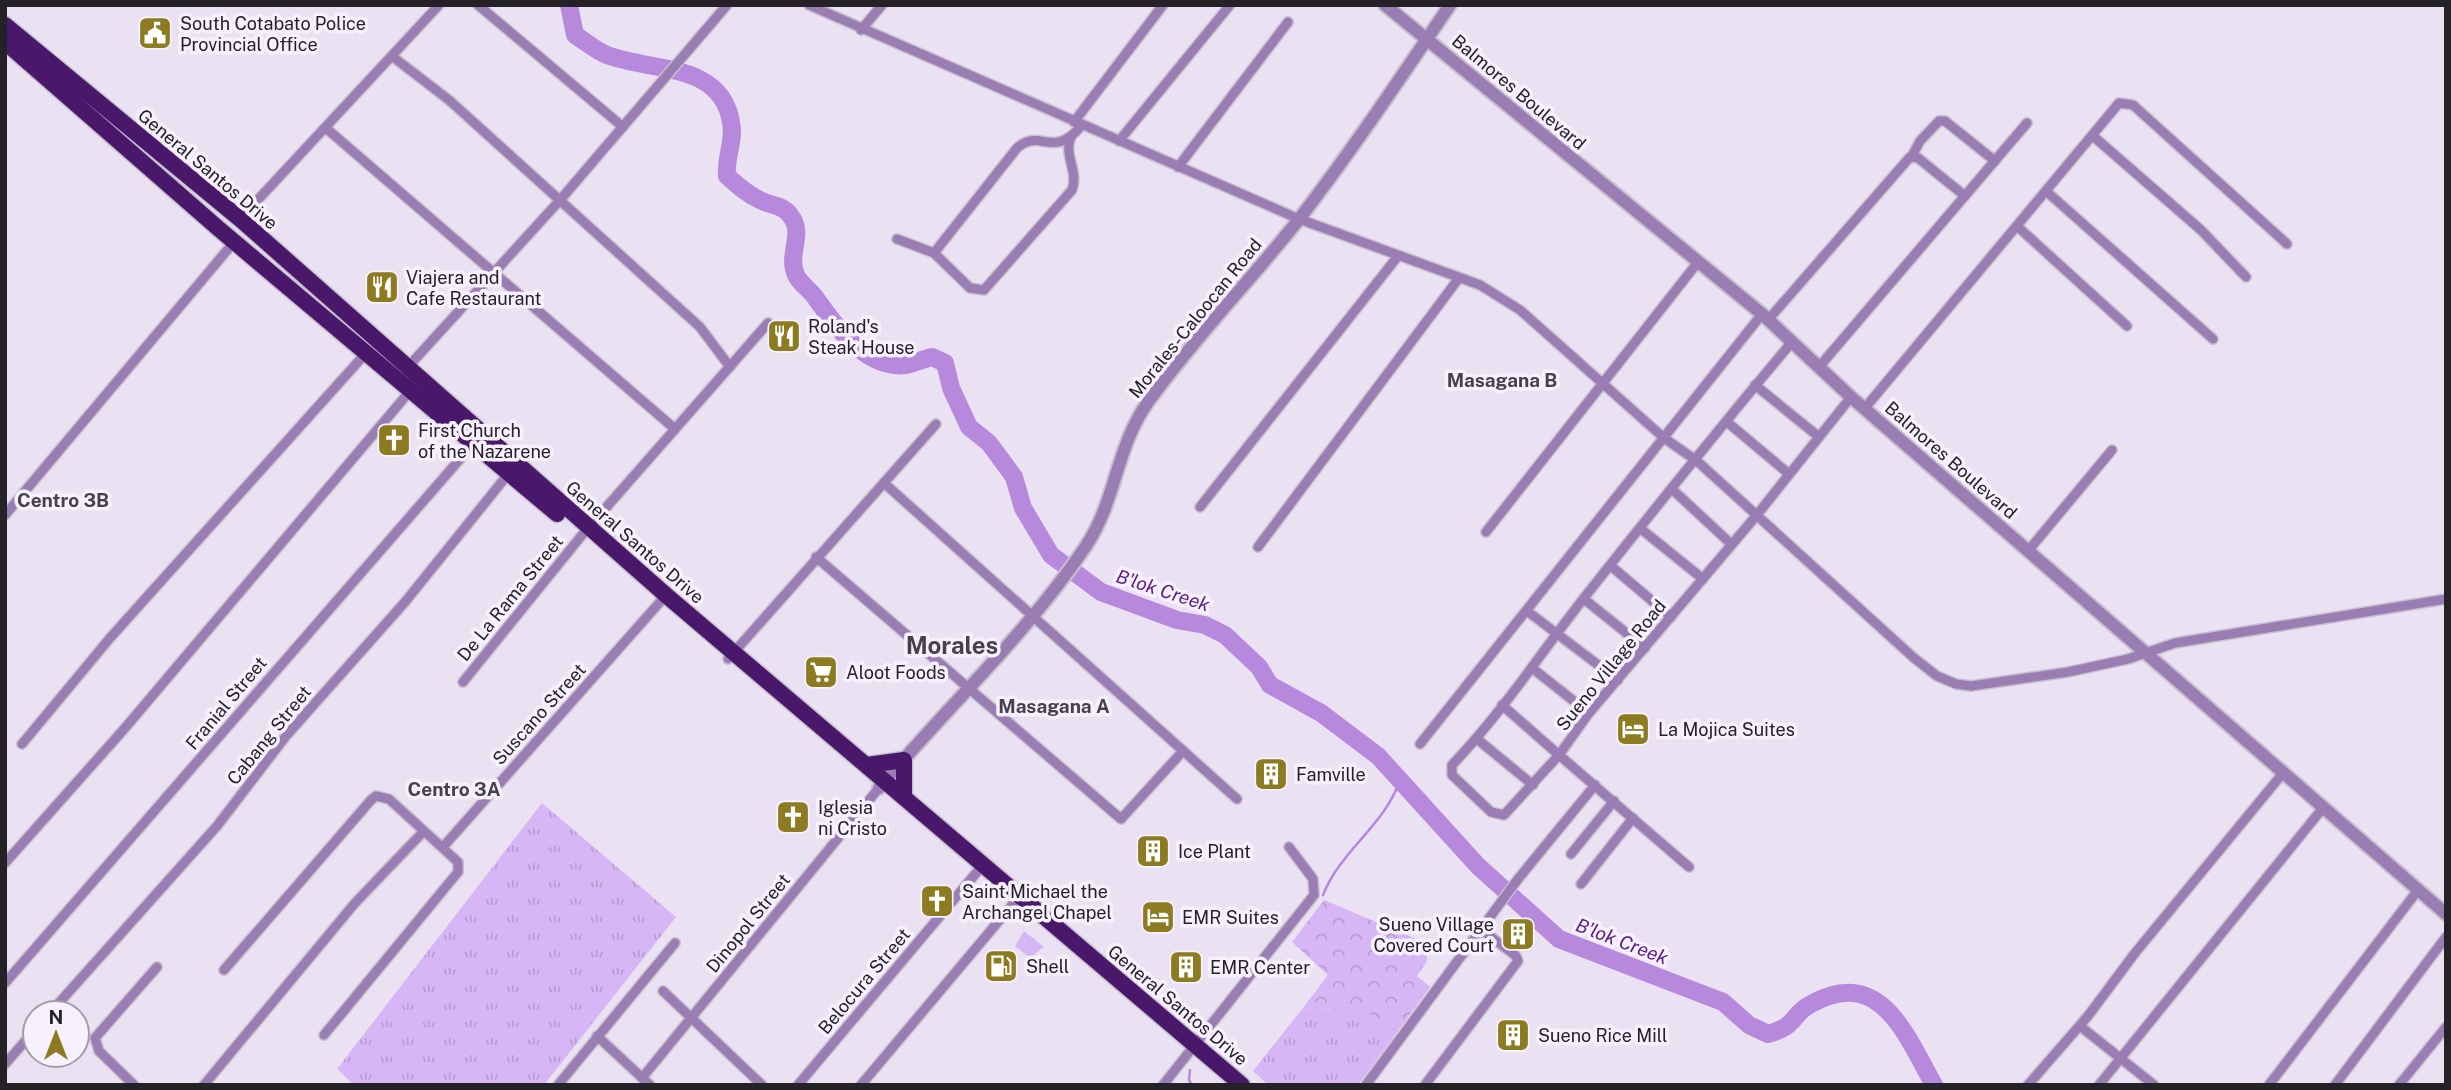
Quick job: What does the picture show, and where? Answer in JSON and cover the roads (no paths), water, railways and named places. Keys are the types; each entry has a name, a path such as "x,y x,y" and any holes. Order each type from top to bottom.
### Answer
{"highway":[{"name":"General Santos Drive","path":"5,25 240,219 402,374 979,870 1193,1048 1228,1085"},
{"name":"General Santos Drive","path":"5,42 366,353 402,374 410,391 509,473 585,531 660,602 731,655 867,765 882,784 904,797 1013,904 1242,1085"},
{"path":"867,765 904,760 904,797"}],"street":[{"path":"240,219 327,129 439,5"},
{"path":"478,5 623,127"},
{"path":"402,374 561,199 727,5"},
{"path":"809,5 1299,219 1480,285 1520,310 1664,438 1697,460 1914,658 1946,681 1971,686 2043,676 2100,666 2214,636 2446,599"},
{"path":"861,30 881,5"},
{"path":"898,239 934,253 970,288 984,290 993,284 1072,190 1074,174 1067,148 1071,137 1163,5"},
{"path":"1119,141 1230,5"},
{"name":"Balmores Boulevard","path":"1385,5 1765,317 1851,397 2143,653 2446,914"},
{"name":"Morales-Caloocan Road","path":"882,784 1033,614 1074,562 1107,507 1122,450 1135,421 1165,379 1299,219 1450,5"},
{"path":"1178,167 1288,22"},
{"path":"393,57 449,100 561,199 700,327 730,367"},
{"path":"1865,408 2119,103 2129,102 2287,244"},
{"path":"1420,744 1664,438 1765,317 1912,156 1920,141 1934,125 1945,121 1995,161"},
{"path":"1819,366 2027,123"},
{"path":"327,129 676,429"},
{"path":"2093,136 2201,230 2246,277"},
{"path":"934,253 1024,141 1043,141 1052,145 1071,137"},
{"path":"1912,156 1965,196"},
{"path":"2046,191 2213,340"},
{"path":"2018,227 2127,326"},
{"path":"5,515 234,242"},
{"path":"1200,508 1398,257"},
{"path":"1486,532 1698,262"},
{"path":"1258,547 1459,278"},
{"name":"De La Rama Street","path":"463,682 585,531 768,323"},
{"path":"1502,705 1559,755 1507,813 1491,812 1451,771 1452,765 1477,739 1502,705 1584,599 1792,342"},
{"path":"22,744 110,638 366,353"},
{"path":"1755,385 1819,437"},
{"path":"5,863 125,728 410,391"},
{"name":"Sueno Village Road","path":"1689,867 1559,755 1589,713 1703,579 1730,543 1756,516 1851,397"},
{"path":"1727,422 1789,474"},
{"path":"731,655 936,424"},
{"name":"Franial Street","path":"5,983 472,443"},
{"path":"2028,551 2112,450"},
{"name":"Cabang Street","path":"63,999 217,826 286,736 405,602 509,473"},
{"path":"884,483 1237,799"},
{"path":"1673,491 1730,543"},
{"path":"1641,529 1703,579"},
{"path":"816,557 1122,819 1183,751"},
{"path":"1611,566 1671,617"},
{"path":"1584,599 1645,648"},
{"name":"Suscano Street","path":"443,847 660,602"},
{"path":"1527,611 1618,680"},
{"path":"1532,668 1589,713"},
{"path":"1477,739 1533,785"},
{"path":"2028,1085 2080,1026 2283,773"},
{"name":"Dinopol Street","path":"646,1081 882,784"},
{"path":"1371,1083 1518,879 1595,785"},
{"path":"224,970 376,796 389,799 458,862 458,872 324,1035"},
{"path":"1571,854 1614,801"},
{"path":"2099,1085 2322,809"},
{"path":"1581,884 1633,818"},
{"path":"204,1085 355,903 423,832"},
{"path":"1163,1085 1314,895 1312,879 1289,847"},
{"name":"Belocura Street","path":"798,1085 979,870"},
{"path":"2269,1085 2418,890"},
{"path":"861,1085 1013,904"},
{"path":"1425,1085 1518,961 1517,956 1482,930"},
{"path":"2335,1085 2446,937"},
{"path":"558,1085 675,943"},
{"path":"134,1085 99,1051 95,1038 158,967"},
{"path":"663,991 762,1085"},
{"path":"2080,1026 2154,1085"},
{"path":"2399,1085 2446,1027"},
{"path":"597,1036 646,1081"},
{"path":"5,1064 21,1046"}],"waterway":[{"name":"B'lok Creek","path":"569,5 575,35 599,51 625,60 682,72 714,89 725,103 731,122 727,176 752,196 781,207 790,215 796,230 793,261 799,280 842,332 864,353 891,365 906,365 932,357 945,363 951,388 969,427 989,443 1014,477 1023,508 1051,555 1101,592 1177,620 1205,625 1225,635 1259,667 1270,685 1321,713 1378,756 1478,866 1559,939 1723,1002 1749,1025 1768,1034 1790,1024 1811,1004 1835,994 1855,993 1873,999 1888,1011 1901,1027 1934,1085"},
{"path":"1323,895 1340,865 1384,811 1400,780"},
{"path":"1190,1070 1189,1080 1192,1085"}],"place":[{"name":"South Cotabato Police Provincial Office","path":"155,33"},
{"name":"Viajera and Cafe Restaurant","path":"382,287"},
{"name":"Roland's Steak House","path":"784,336"},
{"name":"First Church of the Nazarene","path":"394,440"},
{"name":"Aloot Foods","path":"821,672"},
{"name":"La Mojica Suites","path":"1633,729"},
{"name":"Famville","path":"1271,774"},
{"name":"Iglesia ni Cristo","path":"793,817"},
{"name":"Ice Plant","path":"1153,851"},
{"name":"Saint Michael the Archangel Chapel","path":"937,901"},
{"name":"EMR Suites","path":"1158,917"},
{"name":"Sueno Village Covered Court","path":"1518,934"},
{"name":"Shell","path":"1001,966"},
{"name":"EMR Center","path":"1186,967"},
{"name":"Sueno Rice Mill","path":"1513,1035"}],"district":[{"name":"Masagana B","path":"1502,380"},
{"name":"Centro 3B","path":"63,500"},
{"name":"Morales","path":"952,645"},
{"name":"Masagana A","path":"1054,706"},
{"name":"Centro 3A","path":"454,789"}]}
